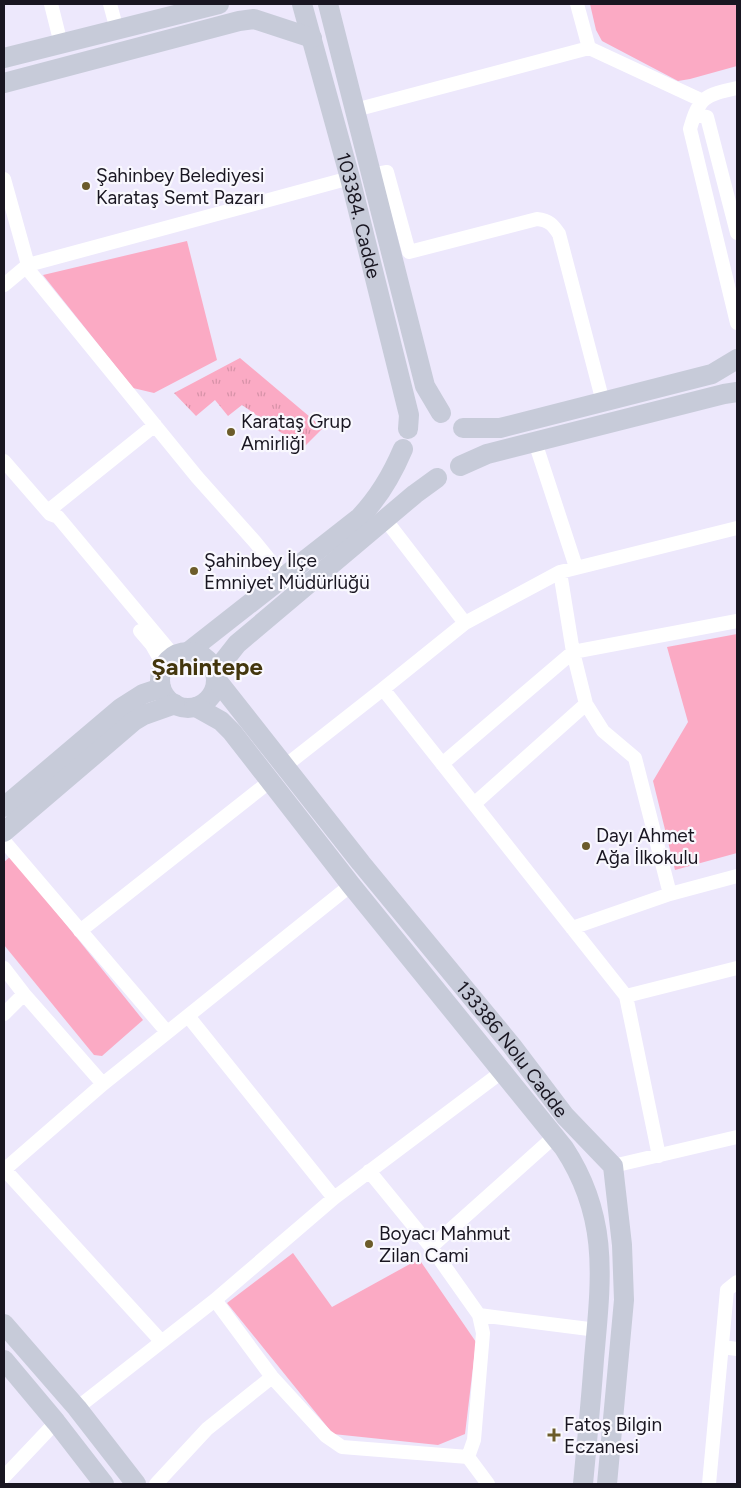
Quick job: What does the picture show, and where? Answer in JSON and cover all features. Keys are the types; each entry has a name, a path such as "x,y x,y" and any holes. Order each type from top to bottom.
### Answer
{"street":[{"path":"51,4 61,44"},
{"path":"110,4 117,30"},
{"path":"4,58 219,4"},
{"name":"103384. Cadde","path":"302,4 350,178 409,415 408,429"},
{"path":"328,4 425,386 441,413"},
{"path":"578,4 589,48"},
{"path":"4,83 239,21 254,19 312,38"},
{"path":"355,110 589,48 702,100"},
{"path":"737,88 721,91 702,100 690,129 737,323"},
{"path":"695,114 707,117 737,233"},
{"path":"371,175 387,172 409,252 537,219 552,224 559,234 603,402"},
{"path":"4,285 27,266 350,178"},
{"path":"4,179 27,266 197,477 255,542 297,595"},
{"path":"463,428 500,428 712,374 737,359"},
{"path":"737,359 737,377"},
{"path":"460,466 487,454 737,392"},
{"path":"175,658 195,652 208,659 216,675 216,686 209,699 196,707 189,708 175,704 169,700 162,688 160,680 175,658 360,517 388,481 403,449 404,438 408,429 416,419 428,414 441,413 454,418 463,428 468,441 467,454 460,466 450,475 437,478 425,476 414,470 407,460 403,449"},
{"path":"49,513 155,425"},
{"path":"535,442 576,567"},
{"path":"4,461 9,472 49,513 58,517 175,658"},
{"path":"216,675 237,644 437,478"},
{"path":"385,520 466,623"},
{"path":"285,766 466,623 560,572 737,528"},
{"path":"560,572 572,652 586,704 603,731 635,758 670,894"},
{"path":"442,764 572,652 737,621"},
{"name":"133386 Nolu Cadde","path":"216,675 230,699 361,863 512,1046 566,1116 612,1166"},
{"path":"4,807 121,708 143,694 162,688"},
{"path":"383,690 626,996 659,1156"},
{"path":"4,832 134,721 144,715 175,704"},
{"path":"474,804 586,704"},
{"name":"133386 Nolu Cadde","path":"196,707 221,721 232,732 350,885 503,1071 577,1168 589,1195 599,1246 601,1287 583,1484"},
{"path":"80,931 269,782"},
{"path":"4,841 167,1032"},
{"path":"572,928 670,894 737,876"},
{"path":"161,1341 4,1170 103,1084 350,885"},
{"path":"4,968 24,994 103,1084"},
{"path":"626,996 737,968"},
{"path":"4,1014 24,994"},
{"path":"188,1016 334,1198"},
{"path":"77,1408 215,1300 334,1198 503,1071"},
{"path":"431,1247 554,1136"},
{"path":"582,1179 612,1166 737,1137"},
{"path":"606,1484 624,1300 622,1245 612,1166"},
{"path":"369,1171 431,1247 479,1315 483,1333 474,1440 468,1457"},
{"path":"708,1484 727,1290 737,1282"},
{"path":"215,1300 272,1377 326,1436 342,1446 468,1457 488,1484"},
{"path":"479,1315 597,1330"},
{"path":"4,1324 77,1408 136,1484"},
{"path":"722,1347 737,1349"},
{"path":"4,1360 56,1422 104,1484"},
{"path":"156,1484 207,1429 272,1377"},
{"path":"4,1477 56,1422"}],"green space":[{"path":"590,4 737,4 737,66 678,81 602,41 596,30"},
{"path":"187,241 217,360 154,393 133,388 43,275"},
{"path":"240,358 323,428 303,448 242,405 228,416 215,400 196,416 174,393"},
{"path":"737,634 737,853 675,870 653,781 688,722 667,647"},
{"path":"11,856 143,1020 102,1056 94,1055 4,945 4,862"},
{"path":"293,1253 332,1307 419,1259 476,1342 465,1434 438,1445 333,1434 227,1303"}],"place":[{"name":"Şahinbey Belediyesi Karataş Semt Pazarı","path":"86,186"},
{"name":"Karataş Grup Amirliği","path":"231,432"},
{"name":"Şahinbey İlçe Emniyet Müdürlüğü","path":"194,571"},
{"name":"Dayı Ahmet Ağa İlkokulu","path":"586,846"},
{"name":"Boyacı Mahmut Zilan Cami","path":"369,1244"},
{"name":"Fatoş Bilgin Eczanesi","path":"554,1435"}],"district":[{"name":"Şahintepe","path":"207,666"}]}
